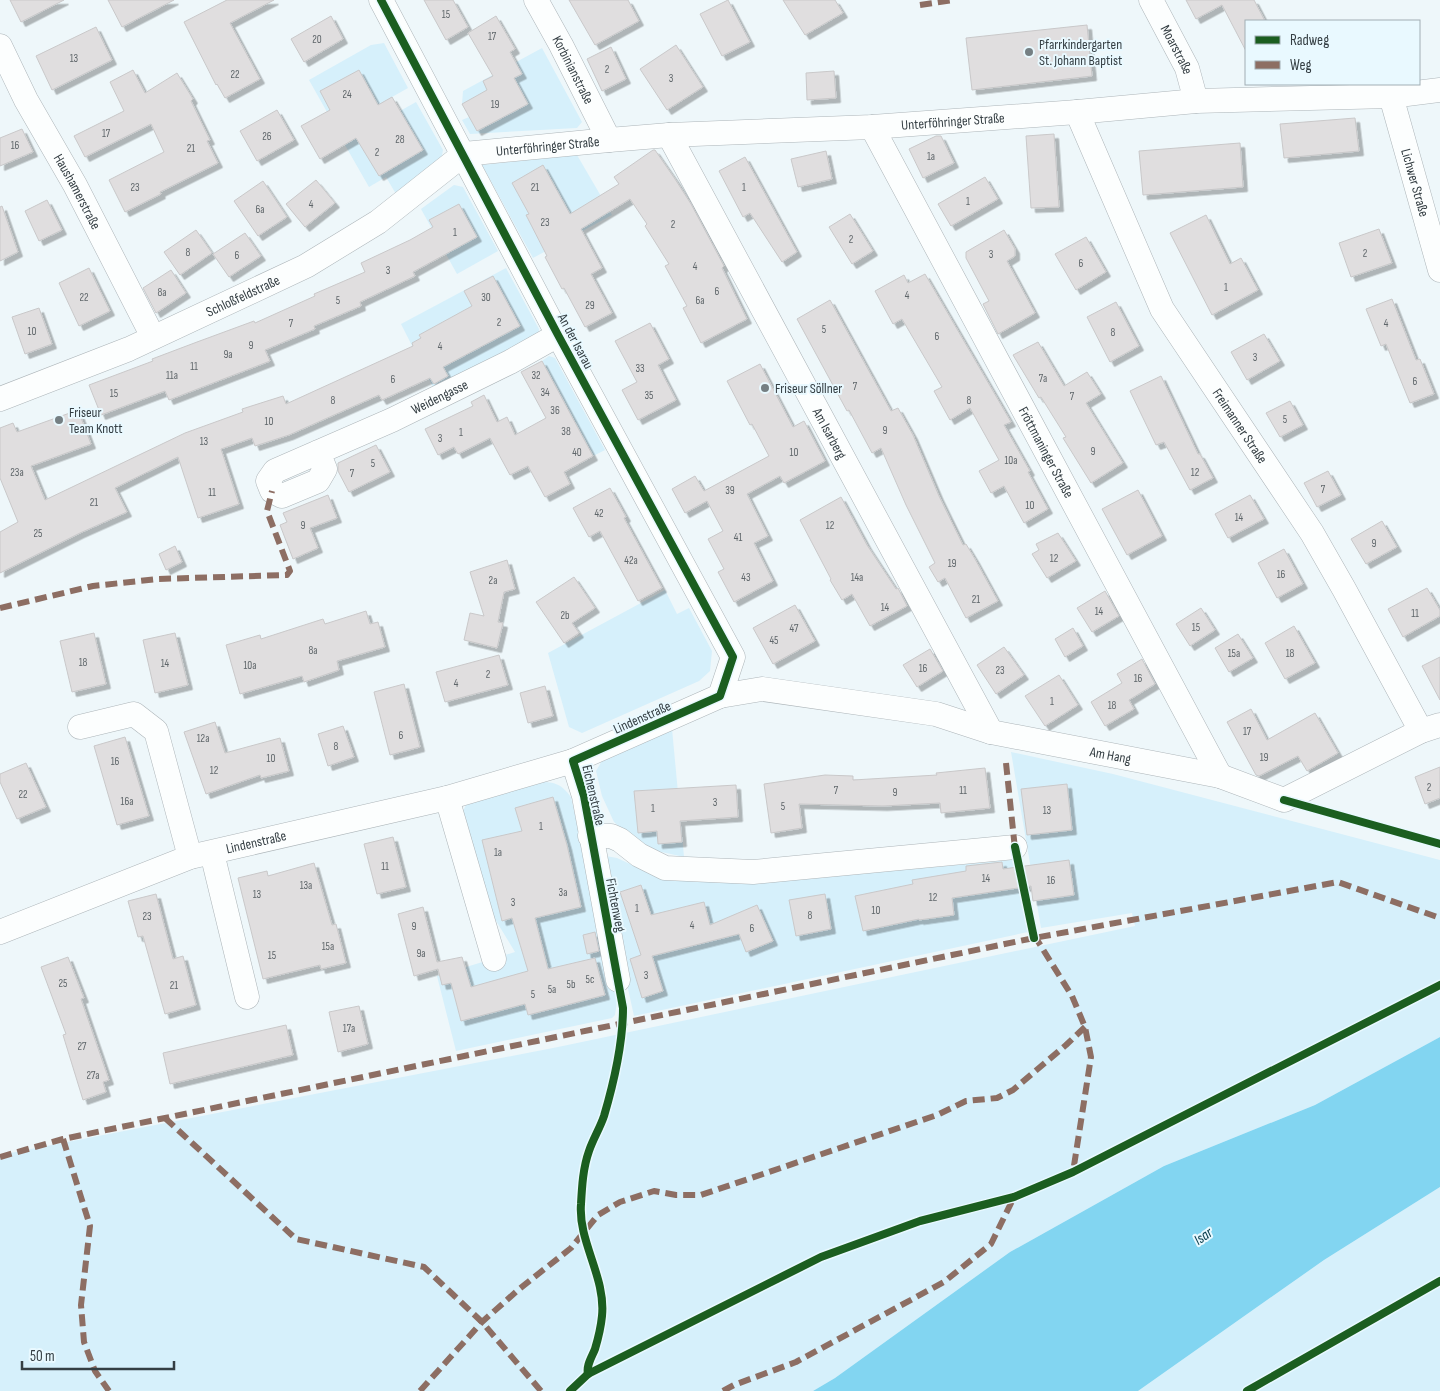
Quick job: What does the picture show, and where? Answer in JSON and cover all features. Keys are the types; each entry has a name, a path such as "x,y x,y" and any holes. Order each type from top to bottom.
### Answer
{"street":[{"name":"An der Isarau","path":"381,0 558,335 733,657"},
{"name":"Korbinianstraße","path":"536,0 609,140"},
{"name":"Moarstraße","path":"1151,0 1187,68 1196,101"},
{"name":"Haushamerstraße","path":"0,46 26,100 75,185 153,337"},
{"name":"Unterföhringer Straße","path":"464,154 669,135 872,127 1196,101 1391,96 1440,90"},
{"name":"Lichwer Straße","path":"1391,96 1440,270"},
{"name":"Freimanner Straße","path":"1077,112 1162,309 1312,533 1344,589 1431,728"},
{"name":"Fröttmaninger Straße","path":"872,127 1220,776"},
{"name":"Am Isarberg","path":"669,135 991,732"},
{"name":"Schloßfeldstraße","path":"0,398 128,349 306,266 378,222 464,154"},
{"name":"Weidengasse","path":"318,452 392,420 510,362 558,335"},
{"path":"720,696 733,657 762,689"},
{"name":"Am Hang","path":"720,696 762,689 936,714 991,732 1220,776 1284,800 1431,728"},
{"name":"Lindenstraße","path":"0,932 201,855 447,798 574,760 720,696"},
{"name":"Lindenstraße","path":"80,727 134,714 156,731 201,855 248,997"},
{"name":"Eichenstraße","path":"574,760 584,796 590,836 611,836 620,840 639,855 665,868 753,872 1015,847"},
{"path":"447,798 494,959"},
{"name":"Fichtenweg","path":"590,836 618,980"}],"shaded area":[{"path":"384,43 408,88 392,97 400,111 416,102 443,150 441,161 396,194 386,177 369,187 345,145 355,139 345,123 336,128 309,80 371,45"},
{"path":"542,48 582,122 577,128 470,134 462,120 469,117 462,104 463,91"},
{"path":"577,155 612,215 533,258 482,165"},
{"path":"454,185 463,187 498,251 457,274 421,209"},
{"path":"506,268 539,329 538,336 435,391 401,324"},
{"path":"549,356 555,358 605,450 593,456 542,361"},
{"path":"665,590 677,614 689,608 712,651 710,671 699,681 582,733 569,727 548,653"},
{"path":"672,729 684,857 644,848 614,822 602,796 596,771 603,759"},
{"path":"1011,752 1113,774 1440,860 1440,1037 1315,1105 1164,1166 1010,1252 835,1378 813,1391 0,1391 0,1155 558,1047 1135,926 1132,913 1041,928"},
{"path":"539,782 558,785 571,797 617,1002 615,1015 612,1018 456,1051 437,976 515,952 487,906 461,815 467,803"},
{"path":"606,856 617,858 656,876 771,882 1012,860 1028,932 634,1016 601,866"},
{"path":"1440,1187 1440,1391 1138,1391 1324,1260"}],"water":[{"name":"Isar","path":"1440,1037 1440,1187 1324,1260 1138,1391 813,1391 835,1378 1010,1252 1164,1166 1315,1105"}],"building":[{"path":"10,0 64,0 21,22"},
{"path":"108,0 174,0 122,27"},
{"path":"227,0 274,0 230,23 260,79 225,98 216,85 184,22"},
{"path":"424,0 453,0 468,27 446,40"},
{"path":"569,0 628,0 639,21 595,45"},
{"path":"728,0 750,42 722,56 700,14"},
{"path":"783,0 835,0 843,13 805,35"},
{"path":"1186,0 1254,0 1264,20 1245,20 1245,49 1222,5 1196,19"},
{"path":"331,16 343,39 304,62 291,39"},
{"path":"496,16 515,49 510,52 522,74 514,78 528,104 477,131 462,104 487,90 483,81 493,76 468,33"},
{"name":"Pfarrkindergarten St. Johann Baptist","path":"1087,25 1092,76 972,90 966,38"},
{"path":"96,27 112,60 52,90 36,56"},
{"path":"676,45 703,87 667,110 640,69"},
{"path":"611,47 626,79 602,91 587,59"},
{"path":"133,70 145,93 177,73 193,99 191,101 210,140 207,141 218,163 125,212 109,180 164,152 151,124 85,157 74,136 124,111 110,82"},
{"path":"359,70 378,105 392,97 423,150 379,176 356,138 320,159 301,126 330,110 320,91"},
{"path":"834,71 836,98 807,100 806,73"},
{"path":"277,110 294,140 257,161 240,131"},
{"path":"1355,118 1359,151 1284,158 1280,124"},
{"path":"22,129 33,152 0,166 0,138"},
{"path":"1054,134 1059,207 1031,208 1026,136"},
{"path":"936,136 941,136 954,163 923,178 909,149"},
{"path":"1240,143 1243,187 1143,195 1139,151"},
{"path":"655,150 691,204 724,266 722,268 747,319 701,343 683,308 687,306 665,266 669,264 645,226 647,224 630,199 581,229 602,268 591,274 612,313 585,327 545,257 547,256 526,215 529,214 512,183 543,165 570,214 619,184 614,177"},
{"path":"826,151 832,179 798,187 791,159"},
{"path":"745,157 797,252 782,262 750,213 743,217 719,171"},
{"path":"985,177 998,199 951,226 938,204"},
{"path":"316,180 335,203 305,227 286,204"},
{"path":"263,181 287,217 258,236 234,201"},
{"path":"47,200 62,230 39,241 25,211"},
{"path":"459,204 477,237 413,272 415,276 360,302 361,306 314,326 315,329 265,350 270,361 169,400 165,391 101,415 89,385 197,342 254,321 255,323 365,272 361,263 433,227 429,220"},
{"path":"2,206 18,252 0,261 0,207"},
{"path":"850,214 873,251 852,264 829,227"},
{"path":"1206,215 1230,264 1241,258 1258,290 1212,315 1170,233"},
{"path":"1379,229 1392,263 1351,277 1339,243"},
{"path":"196,230 212,253 180,275 164,252"},
{"path":"1004,230 1015,249 1015,256 1007,261 1035,313 998,334 983,304 989,301 966,258 966,252"},
{"path":"245,233 261,256 229,277 213,254"},
{"path":"1086,237 1106,272 1076,290 1055,254"},
{"path":"89,268 110,311 79,326 59,283"},
{"path":"171,270 186,293 156,313 143,288"},
{"path":"925,274 1011,422 1004,425 1030,471 1028,472 1048,509 1024,523 1004,486 991,493 979,471 999,460 970,408 950,420 934,391 942,387 902,319 893,324 875,291 904,275 908,283"},
{"path":"493,276 520,326 443,367 448,376 434,384 430,378 382,400 379,395 289,435 255,446 252,438 221,449 239,504 198,518 178,457 115,488 127,512 0,573 0,532 18,522 0,478 0,428 13,423 17,432 78,410 91,444 31,466 45,500 185,433 243,412 242,409 283,396 286,404 413,346 412,343 421,338 419,335 472,306 464,291"},
{"path":"1392,299 1416,360 1420,359 1434,394 1410,403 1386,344 1381,346 1366,309"},
{"path":"830,300 891,411 898,408 913,435 939,496 963,545 966,544 998,601 966,618 945,578 938,582 929,567 935,563 906,505 881,448 872,453 797,319"},
{"path":"1116,302 1139,346 1110,362 1087,317"},
{"path":"39,308 52,344 25,354 12,317"},
{"path":"650,323 669,359 658,365 676,400 638,420 622,390 637,382 615,341"},
{"path":"1264,334 1280,361 1247,380 1231,352"},
{"path":"1038,342 1064,386 1087,372 1101,394 1086,403 1123,463 1091,483 1063,438 1066,437 1041,397 1039,398 1013,355"},
{"path":"542,361 593,456 564,472 570,484 545,497 528,466 510,475 490,438 458,454 454,447 438,455 425,429 473,406 471,402 484,395 497,422 507,417 515,435 546,418 521,372"},
{"path":"760,364 793,427 804,421 825,461 784,483 780,476 747,494 768,536 754,543 773,581 734,602 718,572 724,569 708,539 723,531 707,501 685,513 672,489 695,476 704,491 769,456 727,381"},
{"path":"1161,376 1198,454 1200,454 1213,478 1190,490 1164,442 1156,445 1130,391"},
{"path":"1290,401 1303,425 1280,437 1266,413"},
{"path":"376,445 390,472 349,492 338,471 338,463"},
{"path":"1328,471 1341,495 1317,507 1304,483"},
{"path":"610,488 662,588 638,601 600,531 589,537 573,508"},
{"path":"1138,490 1162,536 1127,555 1102,509"},
{"path":"328,495 337,518 310,528 318,548 293,559 280,525 287,522 283,513"},
{"path":"1250,495 1264,519 1228,538 1215,514"},
{"path":"841,497 867,545 896,589 898,588 907,606 870,626 852,594 842,600 800,520"},
{"path":"1382,521 1397,547 1366,564 1351,539"},
{"path":"1058,533 1076,561 1047,578 1032,554 1039,550 1036,544"},
{"path":"175,546 182,562 166,570 159,554"},
{"path":"1284,549 1303,584 1277,598 1258,563"},
{"path":"507,560 515,589 504,592 498,622 503,623 497,648 464,640 470,613 484,616 470,572"},
{"path":"574,577 595,608 572,623 579,633 564,643 536,602"},
{"path":"1427,588 1440,610 1440,616 1403,637 1388,609"},
{"path":"1105,591 1119,616 1092,632 1077,608"},
{"path":"795,605 815,641 773,664 753,628"},
{"path":"1201,608 1215,630 1190,646 1176,624"},
{"path":"366,611 370,624 378,622 385,647 337,661 339,670 304,682 302,676 240,694 226,645 260,635 261,639 323,619 325,624"},
{"path":"1294,626 1315,663 1285,679 1265,643"},
{"path":"1073,628 1083,646 1065,657 1055,639"},
{"path":"94,633 106,684 72,692 60,641"},
{"path":"175,633 188,685 155,693 143,640"},
{"path":"1238,634 1253,658 1229,672 1215,648"},
{"path":"1004,647 1024,675 996,694 977,665"},
{"path":"930,649 943,671 917,687 903,665"},
{"path":"499,655 508,685 445,702 436,672"},
{"path":"1440,657 1440,700 1422,666"},
{"path":"1142,659 1155,684 1129,700 1134,709 1105,726 1091,702 1122,683 1117,674"},
{"path":"1059,675 1078,705 1045,726 1025,696"},
{"path":"404,684 420,747 390,755 374,692"},
{"path":"545,686 553,716 528,723 520,693"},
{"path":"1251,709 1267,740 1315,713 1338,753 1307,771 1298,756 1259,776 1256,775 1227,722"},
{"path":"215,722 225,753 280,738 289,771 261,778 260,775 206,794 184,732"},
{"path":"343,726 354,757 328,766 318,734"},
{"path":"125,737 149,816 117,825 94,746"},
{"path":"26,763 46,807 17,819 0,782 0,774"},
{"path":"1440,767 1440,798 1425,804 1415,777"},
{"path":"985,768 990,808 941,813 940,803 883,806 799,804 802,828 771,833 764,784 825,775 853,776 853,780 937,775 936,773"},
{"path":"1067,784 1072,830 1027,835 1021,789"},
{"path":"736,785 738,817 680,821 682,842 658,844 657,831 638,833 634,791"},
{"path":"553,797 567,845 581,907 535,918 548,969 595,958 605,995 528,1015 525,1004 461,1021 451,983 442,985 438,969 414,976 398,914 423,907 437,962 462,957 471,987 528,971 512,918 502,921 482,840 522,831 515,808"},
{"path":"393,837 406,887 377,894 364,844"},
{"path":"1069,860 1074,895 1033,901 1031,886 952,898 954,915 919,919 863,931 855,896 913,884 912,880 966,871 966,866 1002,862 1003,869"},
{"path":"314,863 332,925 336,924 346,963 321,969 320,965 263,979 238,878 267,871 268,876"},
{"path":"641,885 651,915 704,902 710,925 757,905 773,941 746,952 739,934 652,956 663,991 642,998 630,959 641,955 620,892"},
{"path":"156,894 173,959 183,956 196,1005 165,1014 143,936 138,937 128,901"},
{"path":"825,894 831,929 796,936 789,900"},
{"path":"595,932 599,951 587,954 583,935"},
{"path":"68,957 84,998 81,999 109,1080 103,1082 106,1092 83,1100 63,1035 66,1034 41,967"},
{"path":"359,1006 368,1044 338,1052 329,1012"},
{"path":"286,1025 293,1055 170,1084 163,1053"}],"marked path":[{"path":"920,5 954,0"},
{"path":"0,608 93,586 158,579 287,575 290,571 267,511 272,491"},
{"path":"1006,763 1015,849"},
{"path":"0,1157 63,1139 1034,938 1338,882 1440,918"},
{"path":"1034,935 1072,996 1085,1027 1091,1057 1073,1172"},
{"path":"420,1391 482,1322 518,1290 571,1248 598,1215 620,1202 654,1191 676,1195 701,1195 937,1115 966,1101 997,1098 1013,1090 1085,1027"},
{"path":"165,1118 296,1239 424,1267 482,1322 541,1391"},
{"path":"63,1139 90,1226 81,1305 84,1342 95,1371 109,1391"},
{"path":"723,1391 734,1385 796,1362 944,1282 991,1244 1014,1197"}],"cycle path":[{"path":"381,0 558,335 733,657 720,696 573,761 584,796 623,1008 620,1049 614,1076 604,1116 587,1157 582,1184 581,1218 587,1246 600,1287 602,1302 600,1328 589,1364 588,1374"},
{"path":"1284,800 1440,844"},
{"path":"1015,847 1034,938"},
{"path":"570,1391 588,1374 821,1257 920,1221 1014,1197 1073,1172 1440,985"},
{"path":"1247,1391 1440,1281"}],"place":[{"name":"Pfarrkindergarten St. Johann Baptist","path":"1029,52"},
{"name":"Friseur Söllner","path":"765,388"},
{"name":"Friseur Team Knott","path":"59,420"}]}
